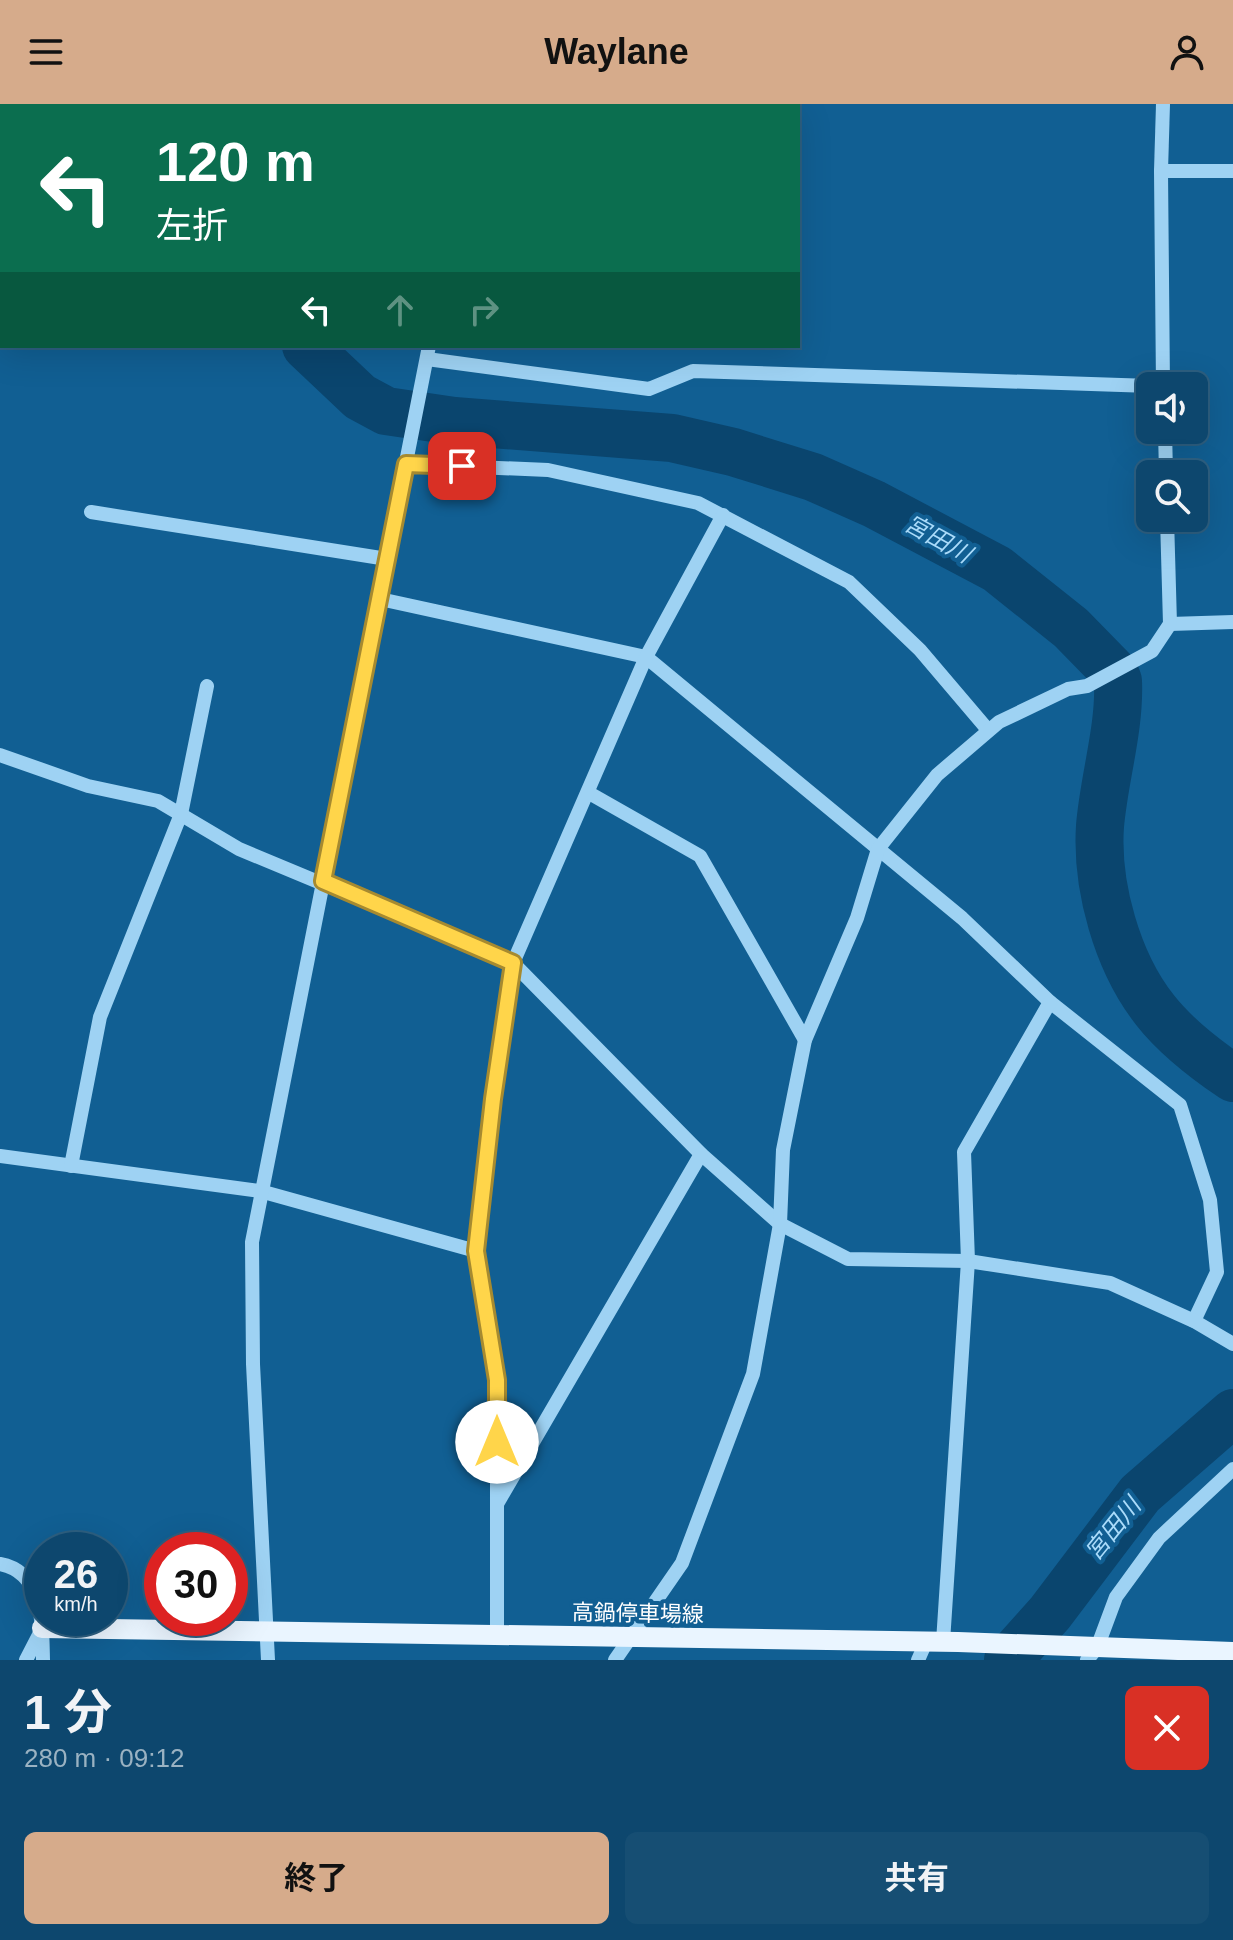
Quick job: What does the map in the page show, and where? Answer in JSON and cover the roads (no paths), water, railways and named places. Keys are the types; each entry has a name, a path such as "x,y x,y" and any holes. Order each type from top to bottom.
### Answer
{"main road":[{"name":"高鍋停車場線","path":"128,1629 630,1637 1064,1649 1092,1654 1233,1652"}],"street":[{"path":"1163,104 1163,372"},
{"path":"1161,171 1233,171"},
{"path":"268,1660 251,1287 252,1242 427,357 649,389 693,371 1136,386"},
{"path":"406,464 548,470 698,503 849,582 920,650 988,730"},
{"path":"91,512 387,559"},
{"path":"497,1635 497,1380 476,1251 493,1099 513,963 537,900 589,793 646,657 723,515"},
{"path":"615,1660 682,1563 753,1374 780,1224 783,1150 805,1040 857,918 878,849 937,775 988,730 1068,689 1087,686 1152,651 1170,624 1167,532"},
{"path":"380,599 646,657 962,918 1050,1002 1180,1105 1210,1200 1217,1272 1194,1321"},
{"path":"1170,624 1233,622"},
{"path":"71,1166 100,1017 181,814 207,686"},
{"path":"0,755 88,786 158,801 239,849 323,881 513,963 701,1154 780,1224 848,1259 968,1261 1110,1283 1230,1341"},
{"path":"589,793 700,856 805,1040"},
{"path":"936,1646 968,1261 964,1152 1050,1002"},
{"path":"497,1504 701,1154"},
{"path":"0,1156 260,1191 476,1251"},
{"path":"1092,1654 1116,1597 1159,1538 1233,1469"},
{"path":"0,1564 14,1567 24,1579"},
{"path":"26,1660 38,1636"},
{"path":"42,1636 43,1660"}],"waterway":[{"name":"宮田川","path":"308,348 360,397 386,411 454,421 672,438 733,452 813,477 874,504 997,569 1071,628 1115,673 1118,681 1117,717 1100,826 1102,873 1112,922 1130,969 1155,1010 1191,1047 1233,1078"},
{"name":"宮田川","path":"1008,1660 1050,1613 1140,1494 1233,1413"}]}
